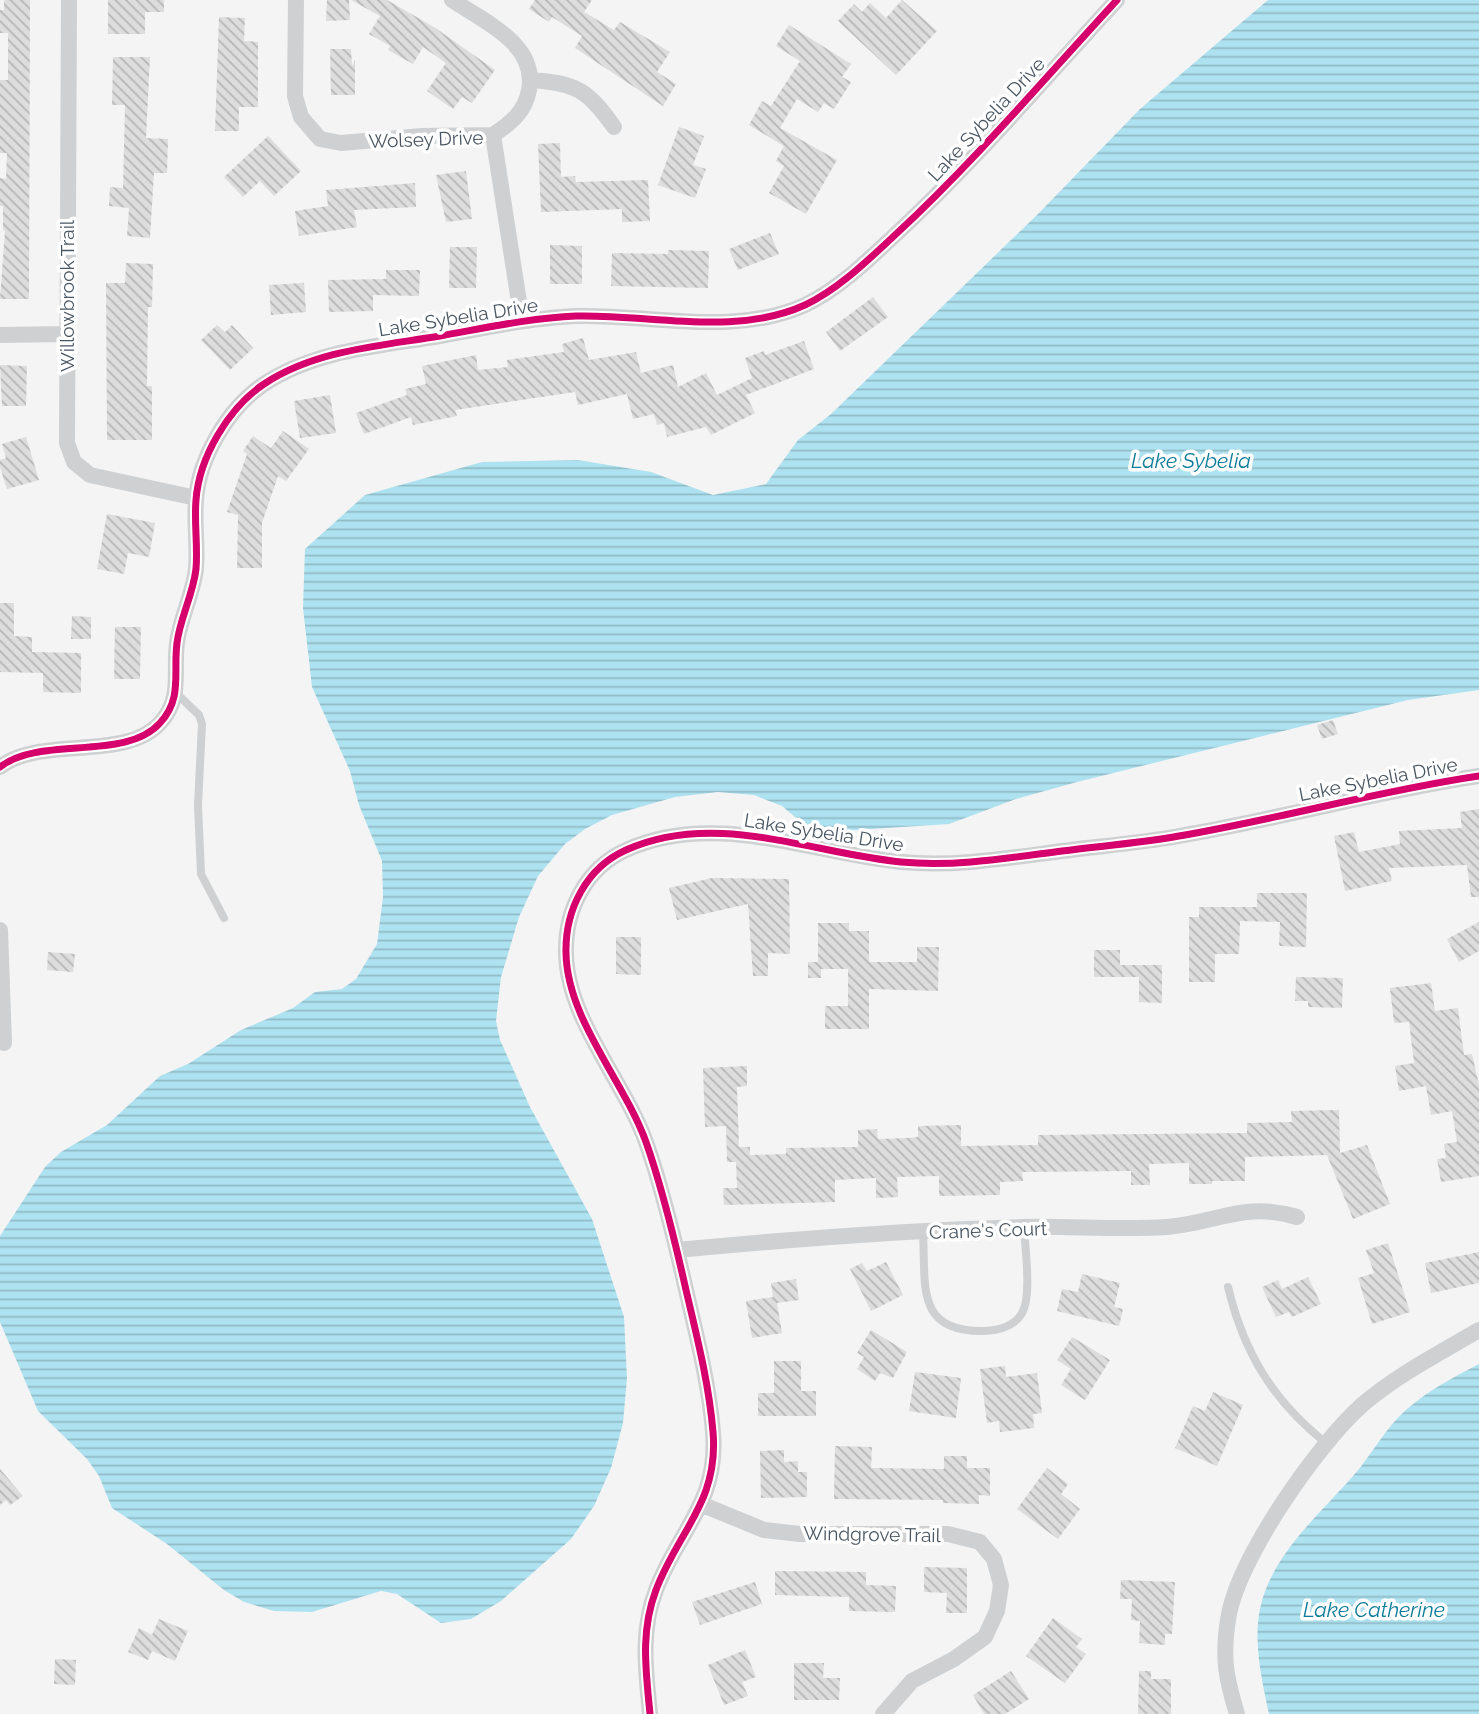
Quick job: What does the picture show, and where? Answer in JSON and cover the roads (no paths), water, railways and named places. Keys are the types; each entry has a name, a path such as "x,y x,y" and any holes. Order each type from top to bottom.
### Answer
{"street":[{"name":"Willowbrook Trail","path":"69,0 67,443 74,462 90,475 196,498"},
{"name":"Wolsey Drive","path":"296,0 295,96 301,117 320,139 341,143 422,136 493,135 522,321"},
{"path":"452,0 512,41 528,60 531,80 527,103 513,122 493,135"},
{"name":"Lake Sybelia Drive","path":"0,766 26,755 128,740 147,734 161,723 178,684 176,646 193,589 196,566 196,498 206,463 230,414 261,386 293,368 337,354 522,321 576,316 736,321 772,315 805,304 855,271 929,203 1116,0"},
{"path":"531,80 561,82 582,90 599,106 614,127"},
{"path":"0,335 67,334"},
{"name":"Lake Sybelia Drive","path":"650,1714 643,1658 648,1618 656,1587 703,1505 712,1471 714,1435 704,1364 677,1250 645,1140 572,996 566,951 574,908 585,880 624,851 690,833 726,832 902,862 972,863 1178,836 1479,776"},
{"path":"0,930 4,1043"},
{"name":"Crane's Court","path":"677,1250 816,1236 1024,1227 1169,1227 1245,1210 1275,1210 1297,1217"},
{"path":"1237,1714 1224,1673 1228,1618 1242,1578 1274,1519 1326,1443 1364,1404 1479,1331"},
{"name":"Windgrove Trail","path":"703,1505 764,1530 800,1534 948,1534 979,1542 994,1559 1001,1585 997,1611 985,1637 912,1681 883,1714"}],"lane":[{"path":"176,693 199,715 202,724 198,806 201,874 224,918"},
{"path":"923,1233 927,1300 936,1318 946,1326 962,1331 990,1331 1013,1324 1023,1311 1026,1297 1024,1227"},
{"path":"1228,1287 1244,1341 1263,1374 1300,1422 1326,1443"}],"water":[{"name":"Lake Sybelia","path":"1268,0 1479,0 1479,690 1408,700 1077,782 1016,799 949,824 824,832 801,822 782,806 754,795 718,792 675,797 612,815 585,829 565,844 538,876 519,917 501,977 496,1021 500,1040 530,1107 592,1219 624,1317 627,1378 623,1423 611,1468 594,1506 571,1539 501,1601 471,1619 441,1623 397,1594 381,1591 312,1612 274,1611 244,1602 224,1590 167,1544 112,1508 99,1476 87,1459 38,1411 0,1322 0,1236 45,1167 61,1152 107,1125 160,1076 188,1064 241,1030 293,1008 315,992 342,989 356,979 377,944 383,897 382,861 359,805 350,771 312,687 303,608 305,549 365,495 482,462 578,460 651,472 713,495 766,484 798,440 831,414 1038,214 1140,109"},
{"name":"Lake Catherine","path":"1479,1364 1479,1714 1269,1714 1257,1635 1260,1609 1275,1571 1298,1536 1354,1475 1399,1416 1433,1390"}]}
